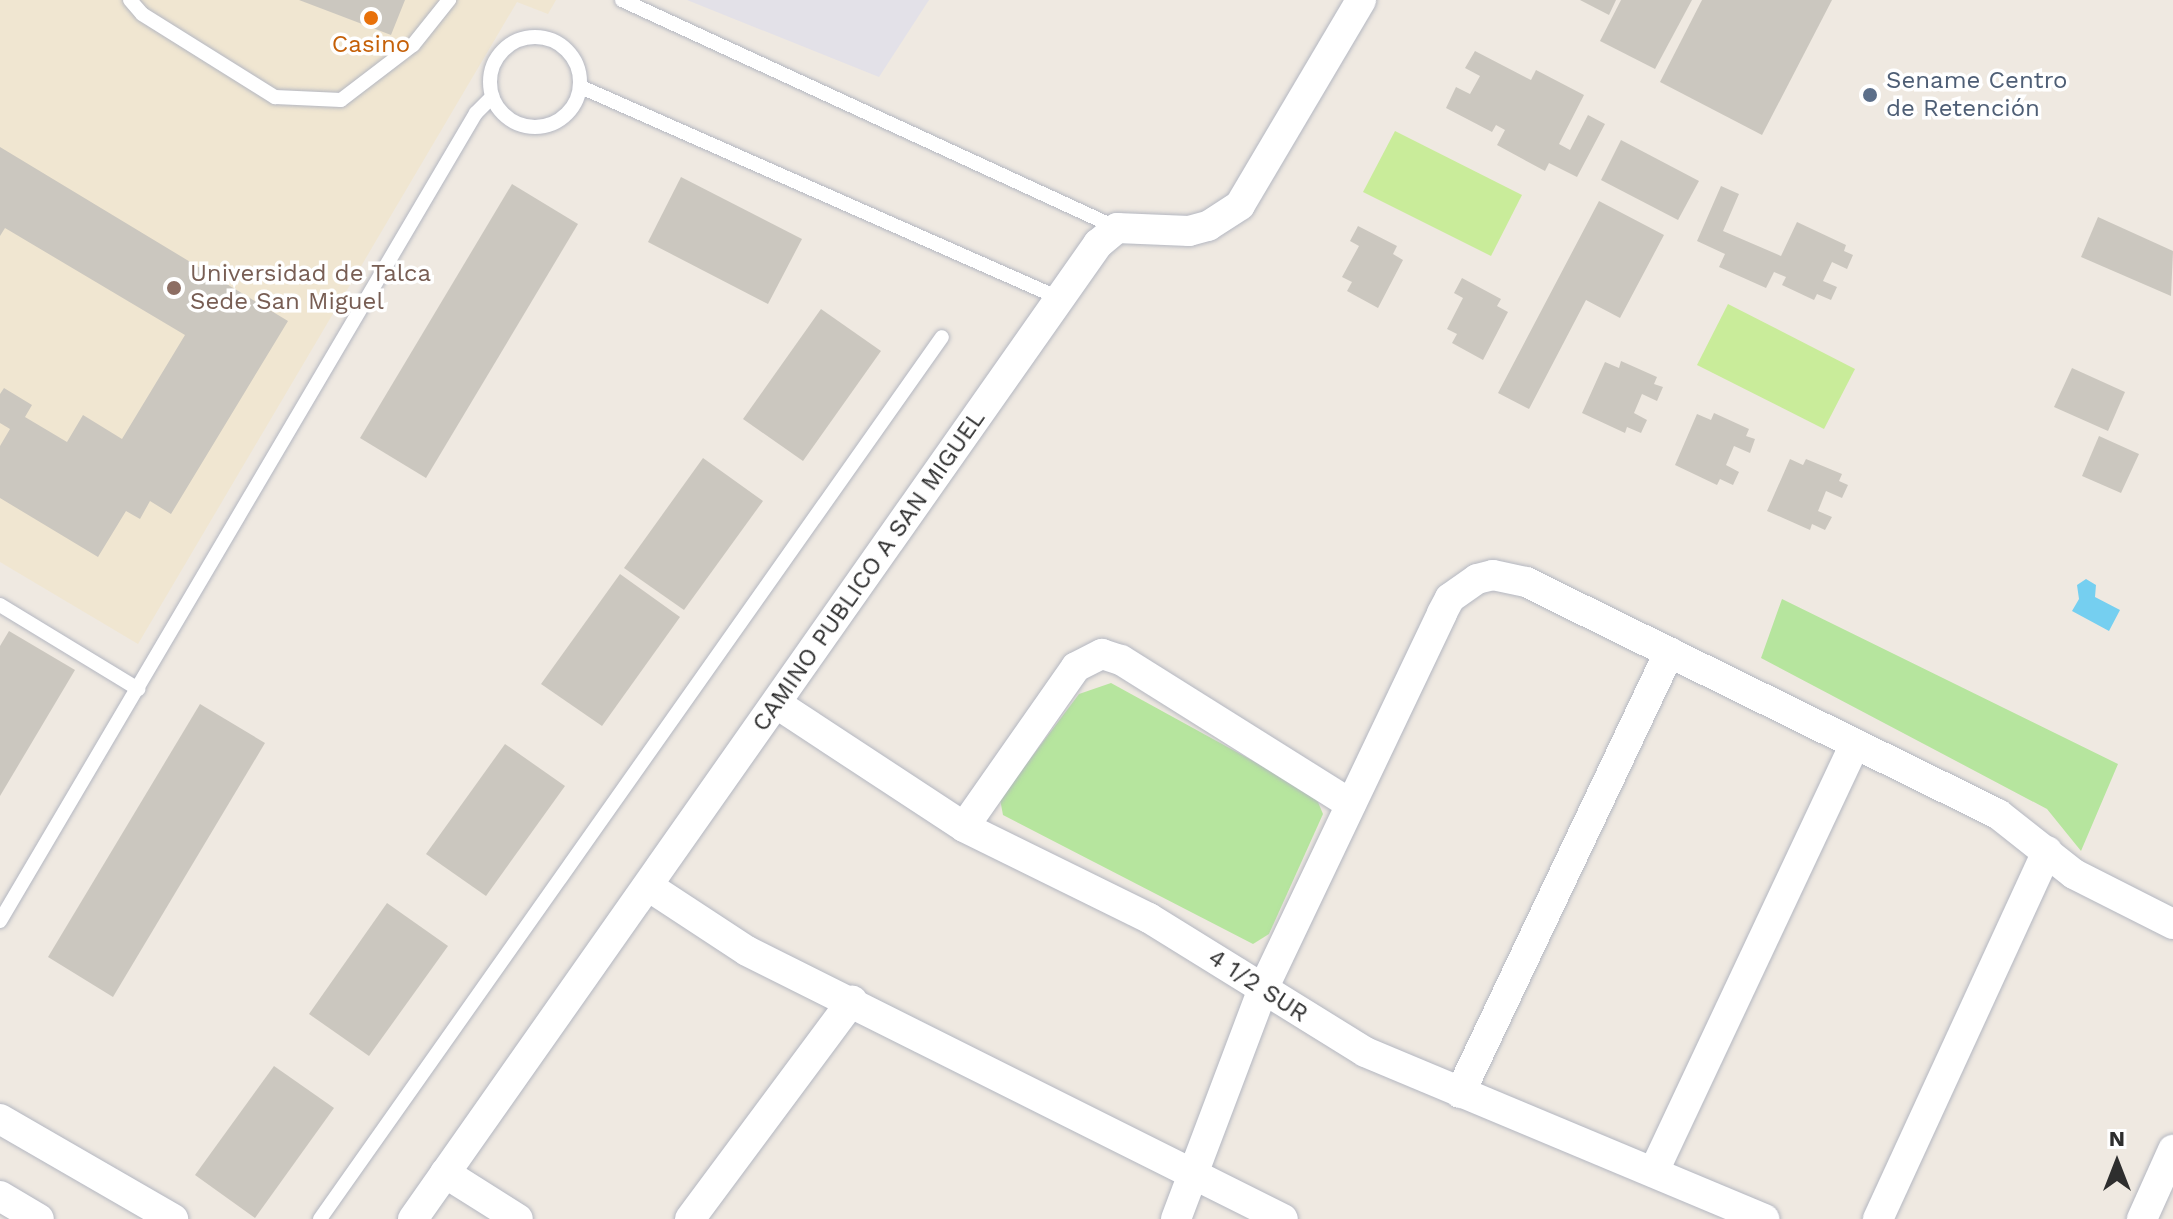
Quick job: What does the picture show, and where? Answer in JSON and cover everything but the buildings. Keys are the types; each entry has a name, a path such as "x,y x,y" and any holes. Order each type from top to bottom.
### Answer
{"street":[{"path":"1117,228 1189,231 1216,222 1240,205 1361,0"},
{"name":"CAMINO PUBLICO A SAN MIGUEL","path":"413,1219 1059,298 1098,244 1117,228"},
{"path":"1176,1219 1190,1174 1263,989 1446,605 1477,579 1493,575 1526,582 1998,814 2092,885 2173,924"},
{"path":"1460,1093 1669,652"},
{"path":"964,827 1076,667 1102,654 1121,660 1351,804"},
{"name":"4 1/2 SUR","path":"777,704 964,827 1149,918 1365,1052 1764,1219"},
{"path":"1654,1171 1855,744"},
{"path":"1878,1219 2047,851"},
{"path":"648,886 747,951 1283,1219"},
{"path":"690,1219 852,1001"},
{"path":"0,1119 173,1219"},
{"path":"2142,1219 2173,1150"},
{"path":"445,1173 518,1219"},
{"path":"0,1196 39,1219"}],"lane":[{"path":"130,0 142,14 275,97 341,100 413,45 449,0"},
{"path":"622,0 1117,228"},
{"path":"581,87 563,116 537,126 509,119 492,97 492,67 499,54 524,38 554,41 567,50 581,87 1059,298"},
{"path":"0,921 476,113 492,97"},
{"path":"320,1219 942,337"},
{"path":"0,605 138,689"}],"shaded area":[{"name":"Universidad de Talca Sede San Miguel","path":"0,0 556,0 548,14 517,2 138,644 0,562"},
{"path":"687,0 929,0 879,77"}],"green space":[{"path":"1395,131 1522,195 1491,256 1363,192"},
{"path":"1728,304 1855,369 1824,429 1697,365"},
{"path":"1782,599 2118,764 2081,851 2047,809 1761,658"},
{"path":"1111,683 1315,795 1323,814 1269,934 1253,944 1003,815 1000,799 1079,694"}],"water":[{"path":"2086,579 2096,585 2095,597 2120,610 2109,631 2072,611 2079,599 2077,585"}],"place":[{"name":"Casino","path":"371,18"},
{"name":"Sename Centro de Retención","path":"1870,95"},
{"name":"Universidad de Talca Sede San Miguel","path":"174,288"}]}
